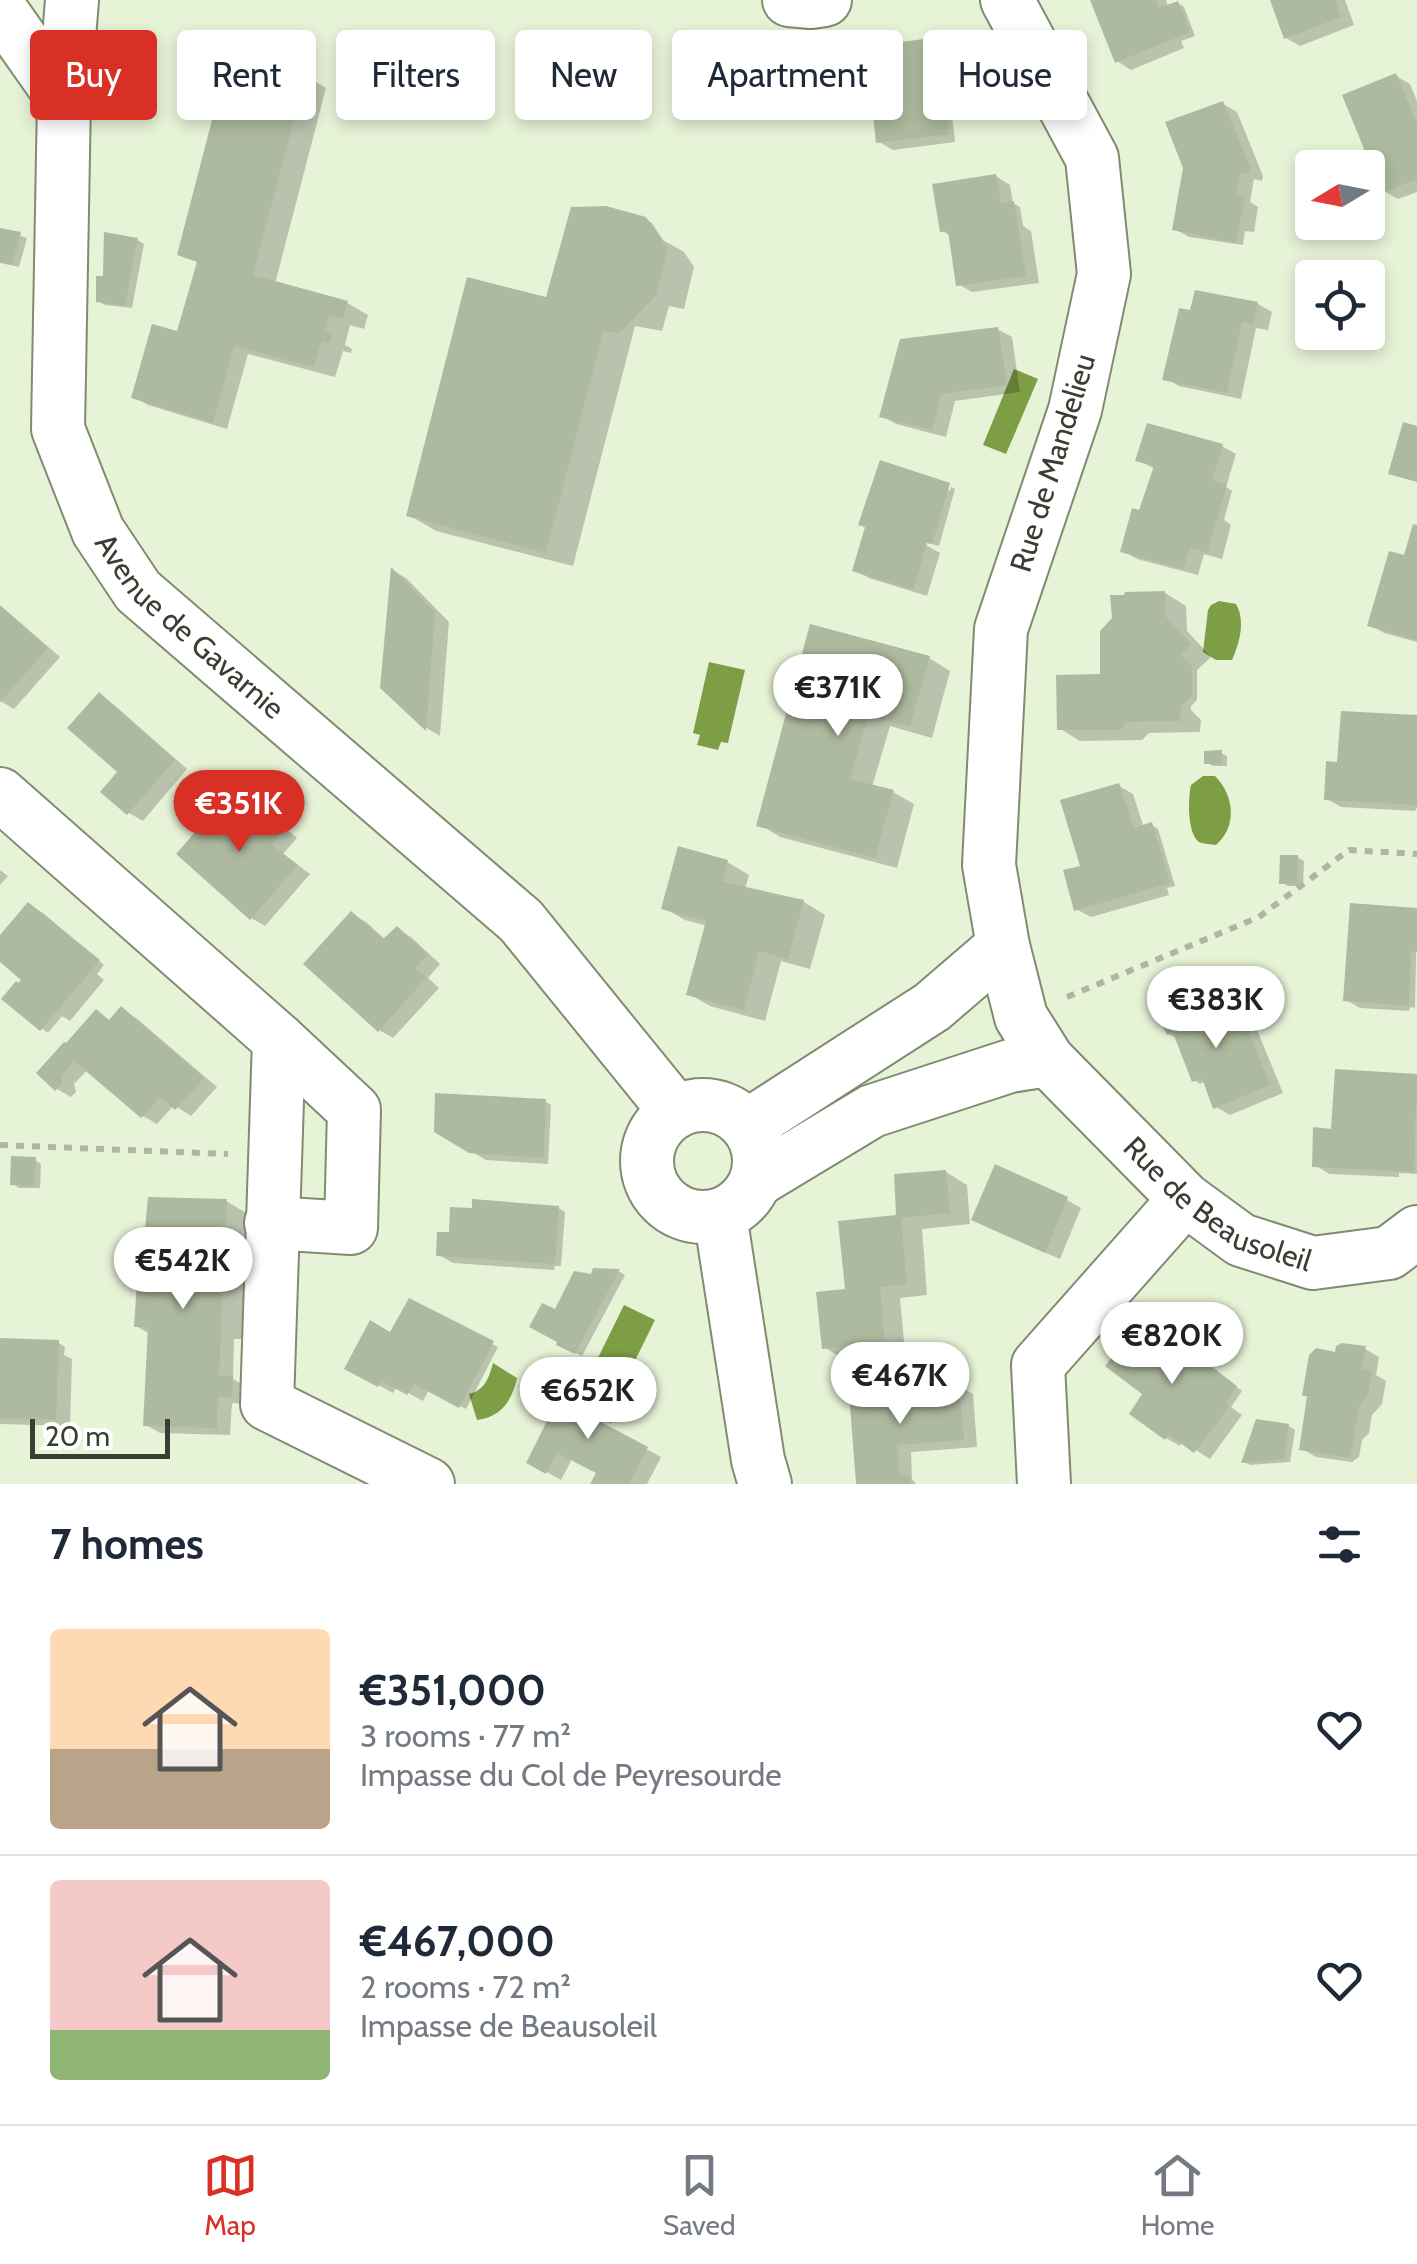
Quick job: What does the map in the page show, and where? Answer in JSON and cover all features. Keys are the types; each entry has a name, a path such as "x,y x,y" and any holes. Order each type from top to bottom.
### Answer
{"street":[{"name":"Avenue de Gavarnie","path":"70,30 72,0"},
{"path":"789,0 825,0"},
{"name":"Rue de Mandelieu","path":"1003,946 989,865 1001,629 1075,410 1104,274 1092,158 1007,0"},
{"path":"0,9 30,52"},
{"name":"Avenue de Gavarnie","path":"64,120 58,428 98,531 138,592 520,921 676,1112"},
{"path":"0,794 354,1110 351,1228 272,1224"},
{"path":"747,1126 932,1008 1003,946 1035,1038 1010,1066 872,1111 738,1198 704,1218 685,1215 666,1203 654,1188 648,1170 648,1150 661,1124 676,1112 695,1106 714,1106 733,1113 756,1142 760,1162 738,1198 758,1460 765,1484"},
{"name":"Rue de Beausoleil","path":"1035,1038 1185,1199 1240,1240 1313,1264 1389,1253 1417,1232"},
{"path":"279,1040 267,1404 428,1484"},
{"path":"1044,1484 1038,1366 1185,1199"}],"path":[{"path":"1035,1038 1259,917 1349,850 1417,854"},
{"path":"0,1146 274,1155"}],"shaded area":[{"path":"1014,369 1038,379 1006,454 983,445"},
{"path":"1219,601 1236,604 1241,618 1232,660 1216,660 1203,652 1208,610"},
{"path":"709,662 745,670 728,743 721,742 718,750 697,745 700,735 693,733"},
{"path":"1203,776 1215,776 1226,792 1231,810 1228,829 1216,845 1199,842 1190,823 1191,785"},
{"path":"624,1305 655,1320 624,1383 593,1368"},
{"path":"493,1363 517,1378 515,1386 499,1411 477,1420 469,1394 486,1383"}],"building":[{"path":"1090,0 1156,0 1159,8 1178,1 1190,32 1115,63"},
{"path":"1270,0 1335,0 1341,17 1284,39"},
{"path":"923,39 923,120 948,120 949,134 876,143 874,120 903,120 903,42"},
{"path":"1396,73 1417,124 1417,179 1385,192 1385,150 1364,150 1342,95"},
{"path":"1223,101 1250,167 1249,174 1240,173 1236,195 1245,196 1236,243 1172,230 1183,168 1165,122"},
{"path":"212,120 294,120 253,275 348,301 343,319 329,315 324,332 332,334 329,343 322,341 313,367 234,346 213,423 131,398 152,324 177,331 197,262 177,255"},
{"path":"996,174 1001,203 1014,201 1026,276 956,286 948,231 940,232 932,184"},
{"path":"606,206 646,217 668,249 656,295 620,333 603,331 546,553 406,516 467,277 546,297 571,207"},
{"path":"0,228 21,232 12,265 0,262"},
{"path":"104,232 138,238 125,306 96,302 96,276 103,276"},
{"path":"1195,290 1258,302 1254,324 1242,322 1227,393 1162,380 1179,308 1190,310"},
{"path":"998,327 1007,385 941,394 932,430 879,417 900,339"},
{"path":"1403,422 1417,426 1417,482 1388,474"},
{"path":"1147,423 1223,444 1212,480 1227,485 1207,553 1190,548 1183,569 1120,552 1132,508 1139,510 1154,466 1135,461"},
{"path":"880,460 950,483 913,590 852,571 865,527 858,525"},
{"path":"1413,524 1417,525 1417,640 1367,626 1389,551 1404,555"},
{"path":"391,567 435,612 426,731 380,688"},
{"path":"1165,591 1166,617 1191,644 1180,655 1192,666 1192,696 1181,706 1180,721 1127,722 1120,730 1057,730 1056,675 1100,674 1100,631 1112,618 1110,595"},
{"path":"0,606 48,648 0,702"},
{"path":"810,624 930,656 910,727 868,716 850,779 894,790 875,858 756,826"},
{"path":"99,692 175,760 127,815 100,792 117,772 67,728"},
{"path":"1341,711 1417,715 1417,805 1324,800 1326,761 1337,762"},
{"path":"1222,750 1222,764 1204,764 1204,751"},
{"path":"1119,783 1134,828 1152,822 1170,883 1074,911 1063,870 1080,866 1060,800"},
{"path":"248,797 285,828 271,844 298,865 250,920 176,854 223,800 236,811"},
{"path":"678,846 728,860 723,882 804,900 788,959 759,951 744,1010 686,995 706,921 661,909"},
{"path":"1280,855 1298,855 1297,884 1279,884"},
{"path":"28,902 100,960 40,1031 1,999 21,980 0,962 0,935"},
{"path":"1350,903 1417,908 1417,952 1411,951 1409,1006 1343,1001"},
{"path":"351,911 383,939 397,926 428,955 415,968 426,978 378,1032 303,964"},
{"path":"1198,997 1206,1018 1237,1004 1270,1085 1213,1109 1202,1078 1192,1082 1173,1033 1167,1035 1157,1014"},
{"path":"121,1006 204,1078 175,1110 160,1097 141,1118 74,1061 55,1091 36,1073 96,1009 109,1020"},
{"path":"1335,1069 1417,1074 1414,1172 1312,1167 1313,1127 1331,1129"},
{"path":"435,1093 546,1099 544,1158 469,1153 434,1132"},
{"path":"11,1156 36,1157 34,1186 10,1185"},
{"path":"995,1164 1068,1197 1045,1253 971,1220"},
{"path":"946,1170 950,1213 901,1218 907,1284 880,1287 885,1341 822,1349 816,1292 845,1289 838,1221 896,1215 894,1174"},
{"path":"148,1197 227,1199 219,1375 233,1376 232,1397 218,1397 217,1428 143,1426 148,1327 134,1327 138,1265 151,1265 152,1229 145,1229"},
{"path":"472,1199 559,1206 555,1264 436,1256 437,1232 449,1232 450,1207 472,1208"},
{"path":"593,1268 620,1269 575,1354 529,1327 542,1303 555,1309 574,1271 591,1274"},
{"path":"409,1298 494,1341 459,1408 414,1384 407,1395 382,1381 378,1387 344,1369 370,1320 390,1332"},
{"path":"1140,1321 1177,1349 1181,1343 1237,1386 1225,1403 1230,1406 1194,1453 1168,1434 1165,1440 1129,1414 1142,1394 1105,1366"},
{"path":"0,1338 59,1340 56,1420 0,1418"},
{"path":"1342,1343 1366,1346 1362,1369 1372,1370 1368,1395 1359,1407 1350,1458 1299,1450 1309,1355 1316,1348 1335,1352"},
{"path":"959,1383 964,1440 897,1445 900,1476 910,1475 910,1484 856,1484 849,1392"},
{"path":"579,1388 612,1406 603,1423 648,1447 629,1484 590,1484 596,1473 557,1453 546,1474 526,1463 558,1399 570,1406"},
{"path":"1256,1419 1289,1424 1284,1459 1241,1463"}]}
